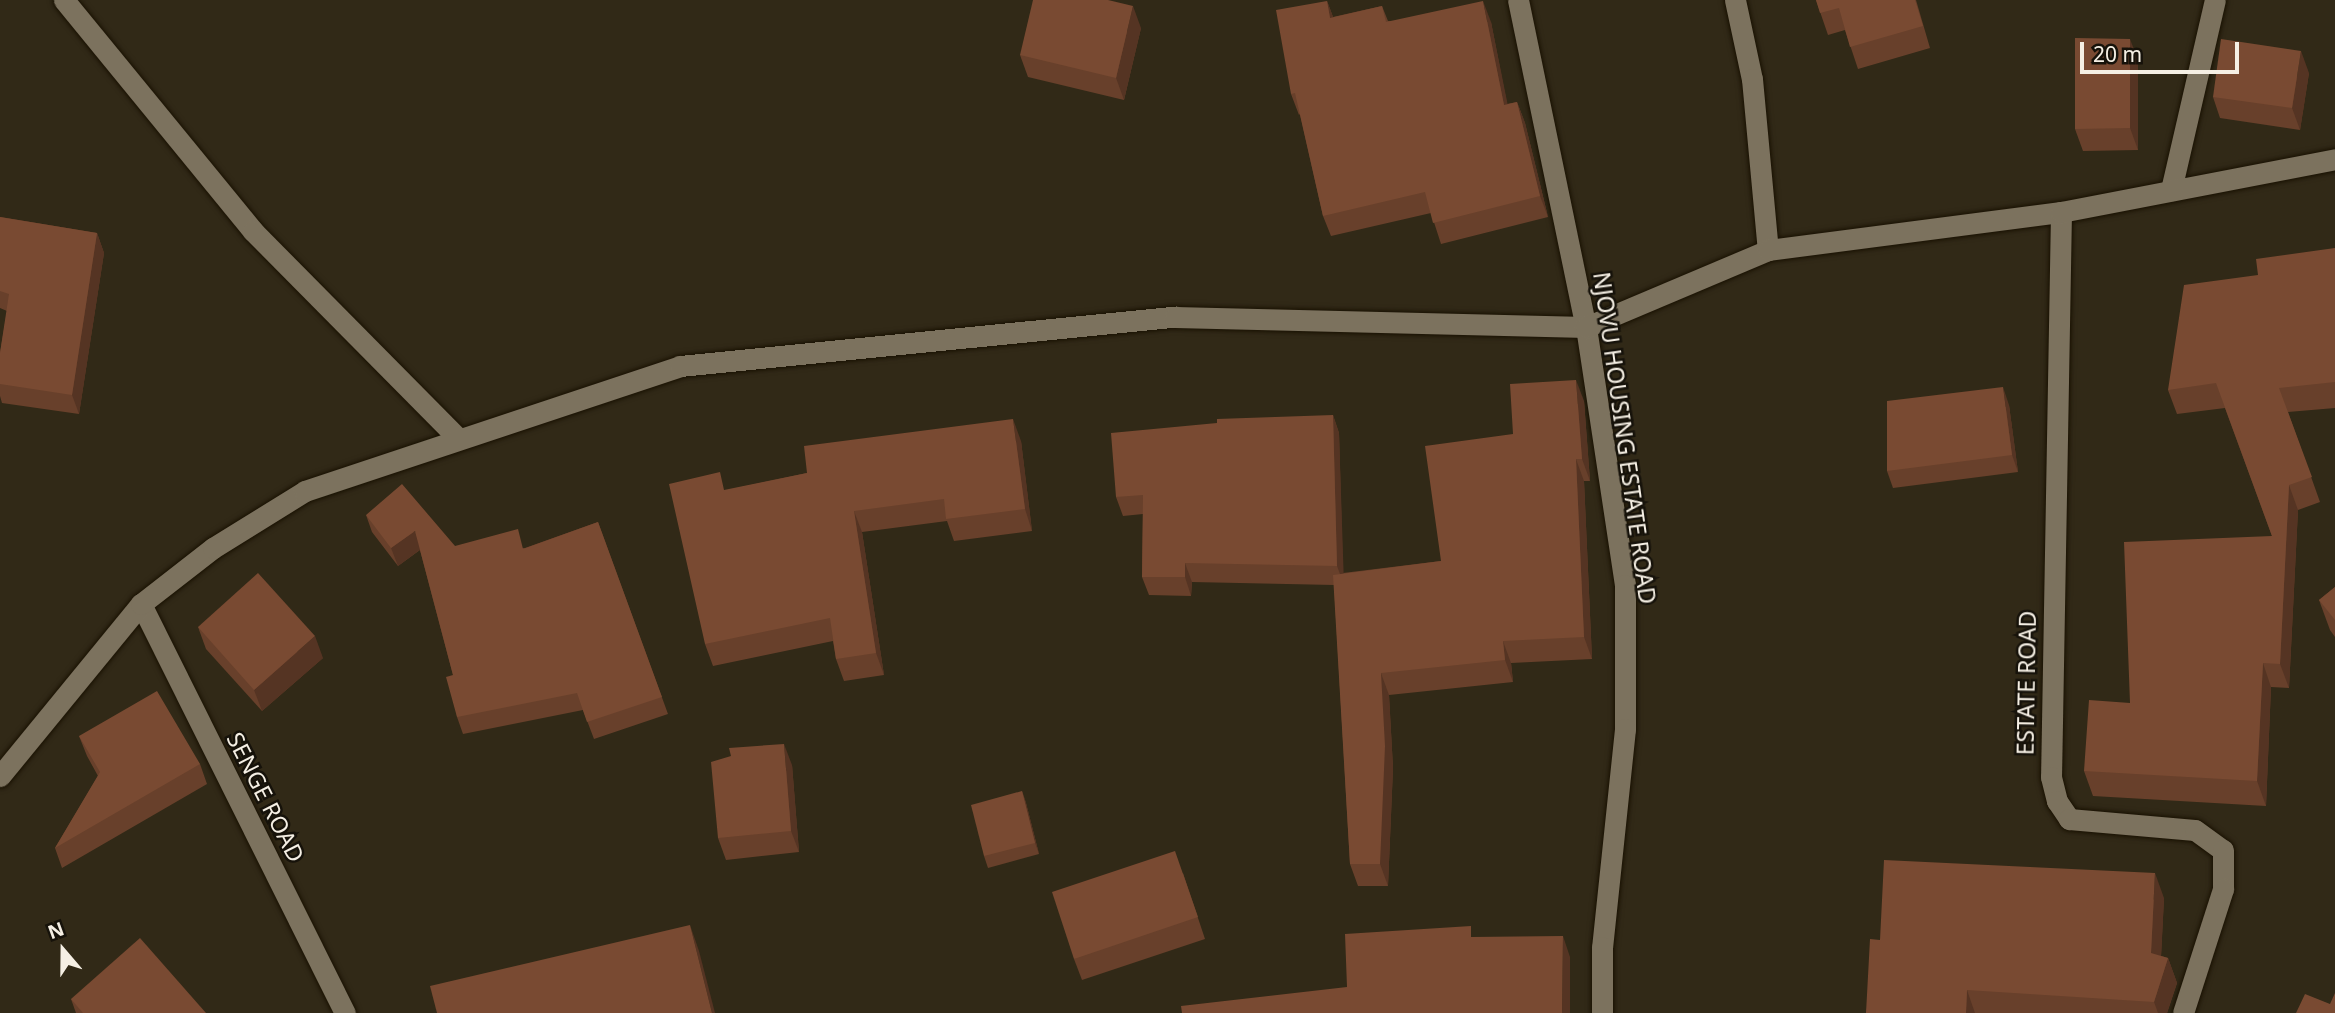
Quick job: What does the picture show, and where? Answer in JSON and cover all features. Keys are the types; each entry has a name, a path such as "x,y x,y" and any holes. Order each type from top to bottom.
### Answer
{"street":[{"path":"64,0 253,230 457,437"},
{"name":"NJOVU HOUSING ESTATE ROAD","path":"1518,0 1586,327 1625,586 1625,729 1602,947 1602,1013"},
{"path":"1735,0 1752,79 1768,250"},
{"path":"2171,190 2215,0"},
{"path":"0,776 141,604 213,548 305,491 457,437 680,366 1147,319 1586,327 1768,250 2061,212 2335,159"},
{"name":"ESTATE ROAD","path":"2061,212 2051,777 2057,802 2069,819 2195,830 2223,850 2223,889 2183,1013"},
{"name":"SENGE ROAD","path":"141,604 345,1013"}],"building":[{"path":"1033,0 1108,0 1133,6 1116,78 1020,55"},
{"path":"1816,0 1915,0 1923,26 1850,47 1839,8 1820,13"},
{"path":"1327,1 1330,18 1382,6 1386,22 1483,1 1504,105 1517,102 1540,196 1433,223 1425,192 1323,216 1295,93 1291,94 1276,10"},
{"path":"2075,38 2130,39 2130,128 2075,129"},
{"path":"2221,39 2301,51 2292,108 2213,97"},
{"path":"0,217 97,233 72,395 0,384 0,353 9,294 0,291"},
{"path":"2335,248 2335,382 2279,388 2312,477 2289,485 2280,664 2263,663 2257,781 2084,771 2089,700 2130,703 2124,542 2272,536 2216,383 2168,390 2184,285 2258,275 2256,259"},
{"path":"1576,380 1582,459 1576,459 1584,637 1503,641 1505,660 1381,673 1385,746 1380,864 1350,864 1333,575 1441,561 1425,446 1513,434 1510,384"},
{"path":"2003,387 2012,455 1887,471 1887,401"},
{"path":"1333,415 1337,566 1185,563 1185,577 1142,577 1143,495 1116,497 1111,433 1217,423 1217,419"},
{"path":"1013,419 1025,509 946,519 944,499 854,511 876,653 836,659 830,618 705,644 669,484 720,472 724,490 807,473 804,446"},
{"path":"402,484 455,546 518,529 523,549 598,522 662,697 587,722 577,693 457,717 446,677 453,675 415,531 391,548 366,515"},
{"path":"258,573 315,636 254,690 198,627"},
{"path":"2335,587 2335,620 2319,600"},
{"path":"157,691 200,764 55,848 100,772 79,736"},
{"path":"784,744 791,831 718,838 711,762 731,756 729,748"},
{"path":"1022,791 1035,843 984,856 971,805"},
{"path":"1175,851 1198,917 1074,959 1052,892"},
{"path":"1884,860 2155,873 2151,953 2168,958 2154,1002 1967,990 1966,1013 1866,1013 1870,939 1880,940"},
{"path":"690,925 712,1013 437,1013 430,986"},
{"path":"1471,926 1471,937 1563,936 1562,1013 1182,1013 1181,1006 1347,987 1345,934"},
{"path":"140,938 206,1013 83,1013 71,999"},
{"path":"2335,993 2335,1013 2296,1013 2305,994 2330,1004"}]}
